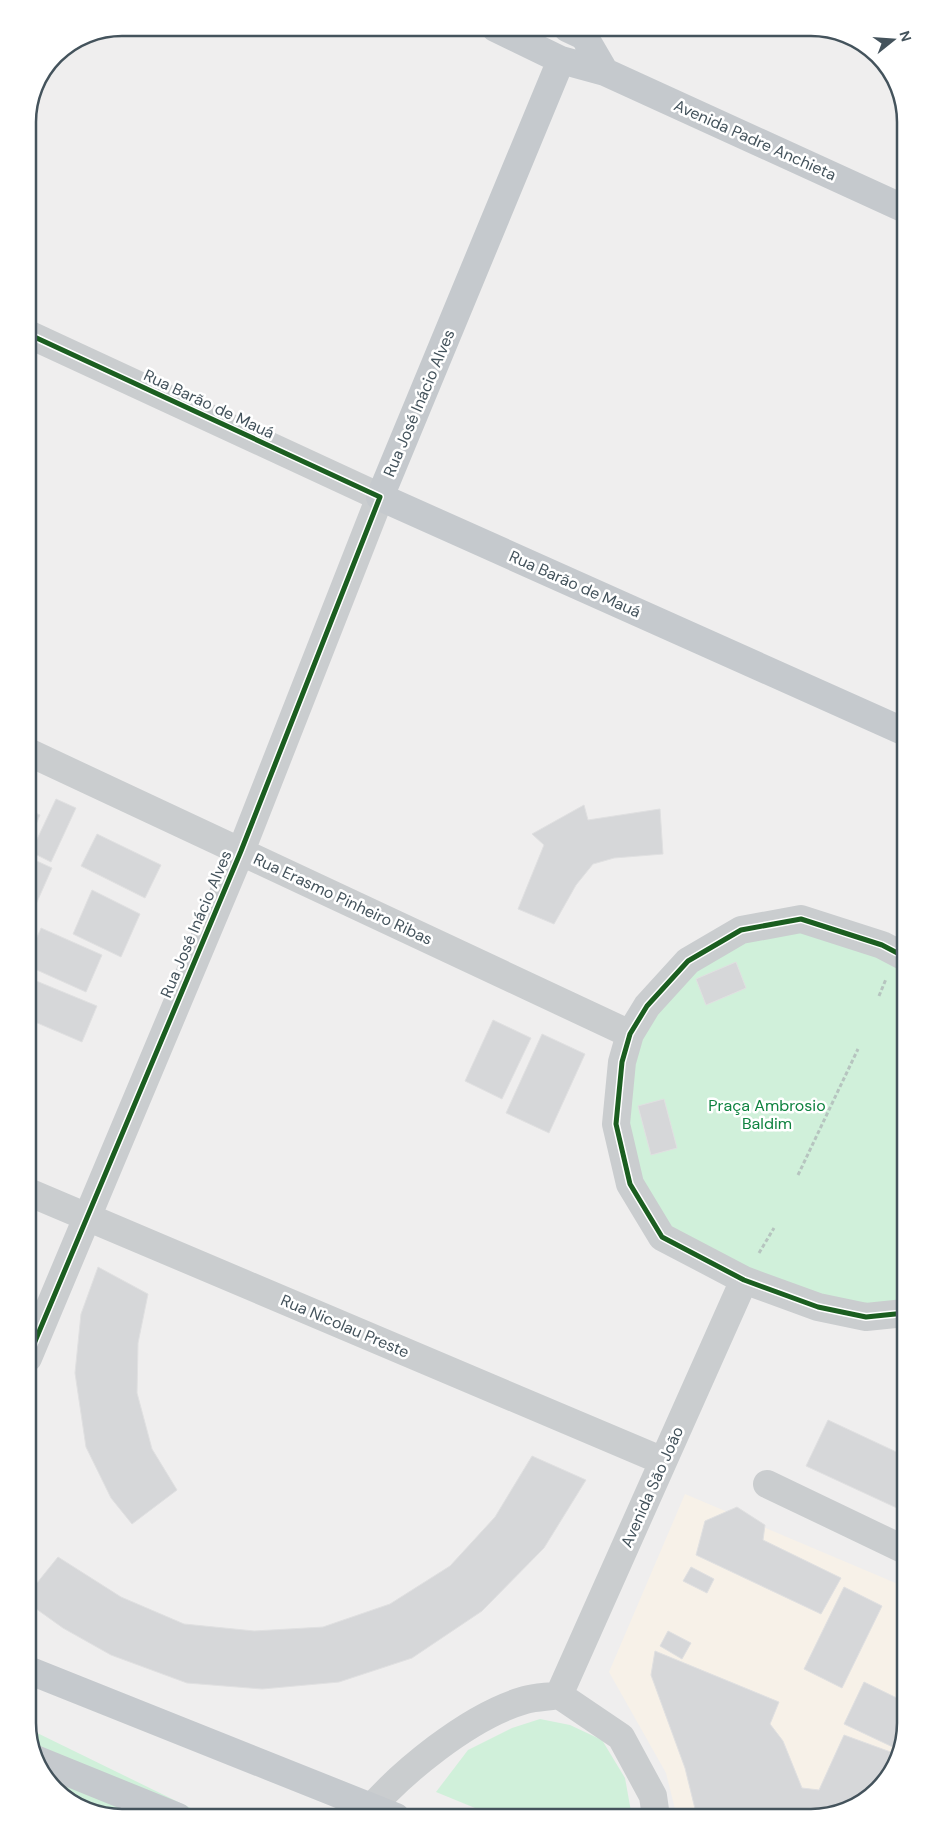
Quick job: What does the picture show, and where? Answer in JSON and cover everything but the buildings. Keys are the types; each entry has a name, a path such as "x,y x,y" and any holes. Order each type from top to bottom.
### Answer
{"main road":[{"name":"Avenida Padre Anchieta","path":"512,36 561,60 604,72 897,205"},
{"path":"583,36 604,72"},
{"name":"Rua José Inácio Alves","path":"380,497 561,60"},
{"name":"Rua Barão de Mauá","path":"380,497 897,728"},
{"path":"36,1673 365,1809"},
{"path":"47,1764 158,1809"}],"street":[{"path":"561,60 576,36"},
{"name":"Rua Barão de Mauá","path":"36,338 380,497"},
{"name":"Rua José Inácio Alves","path":"36,1339 240,851 380,497"},
{"name":"Rua Erasmo Pinheiro Ribas","path":"36,756 630,1034"},
{"path":"897,952 882,945 801,919 741,930 688,961 646,1006 630,1034 622,1062 616,1124 630,1184 662,1236 744,1280 818,1307 866,1317 897,1314"},
{"name":"Rua Nicolau Preste","path":"36,1195 663,1461"},
{"name":"Avenida São João","path":"559,1695 744,1280"},
{"path":"766,1484 897,1546"},
{"path":"381,1809 409,1770 478,1720 525,1700 559,1695 621,1737 653,1796 655,1809"}],"path":[{"path":"798,1175 858,1049"}],"shaded area":[{"path":"685,1494 897,1584 897,1723 894,1745 882,1771 875,1779 854,1797 844,1802 811,1809 675,1809 666,1773 609,1672"}],"green space":[{"name":"Praça Ambrosio Baldim","path":"800,930 877,956 897,967 897,1303 867,1305 821,1296 748,1269 670,1228 640,1180 627,1123 633,1065 640,1039 656,1013 695,970 745,941"},
{"path":"540,1719 570,1725 602,1740 625,1778 631,1809 477,1809 436,1792 468,1750 512,1728"},
{"path":"37,1733 193,1809 117,1809 95,1804 79,1797 61,1784 48,1766 43,1756"}],"cycle path":[{"path":"36,338 380,497 241,851 36,1339"},
{"path":"897,953 882,945 801,919 741,930 688,961 647,1006 630,1034 622,1062 616,1124 630,1184 662,1237 744,1280 818,1307 866,1317 897,1314"}]}
